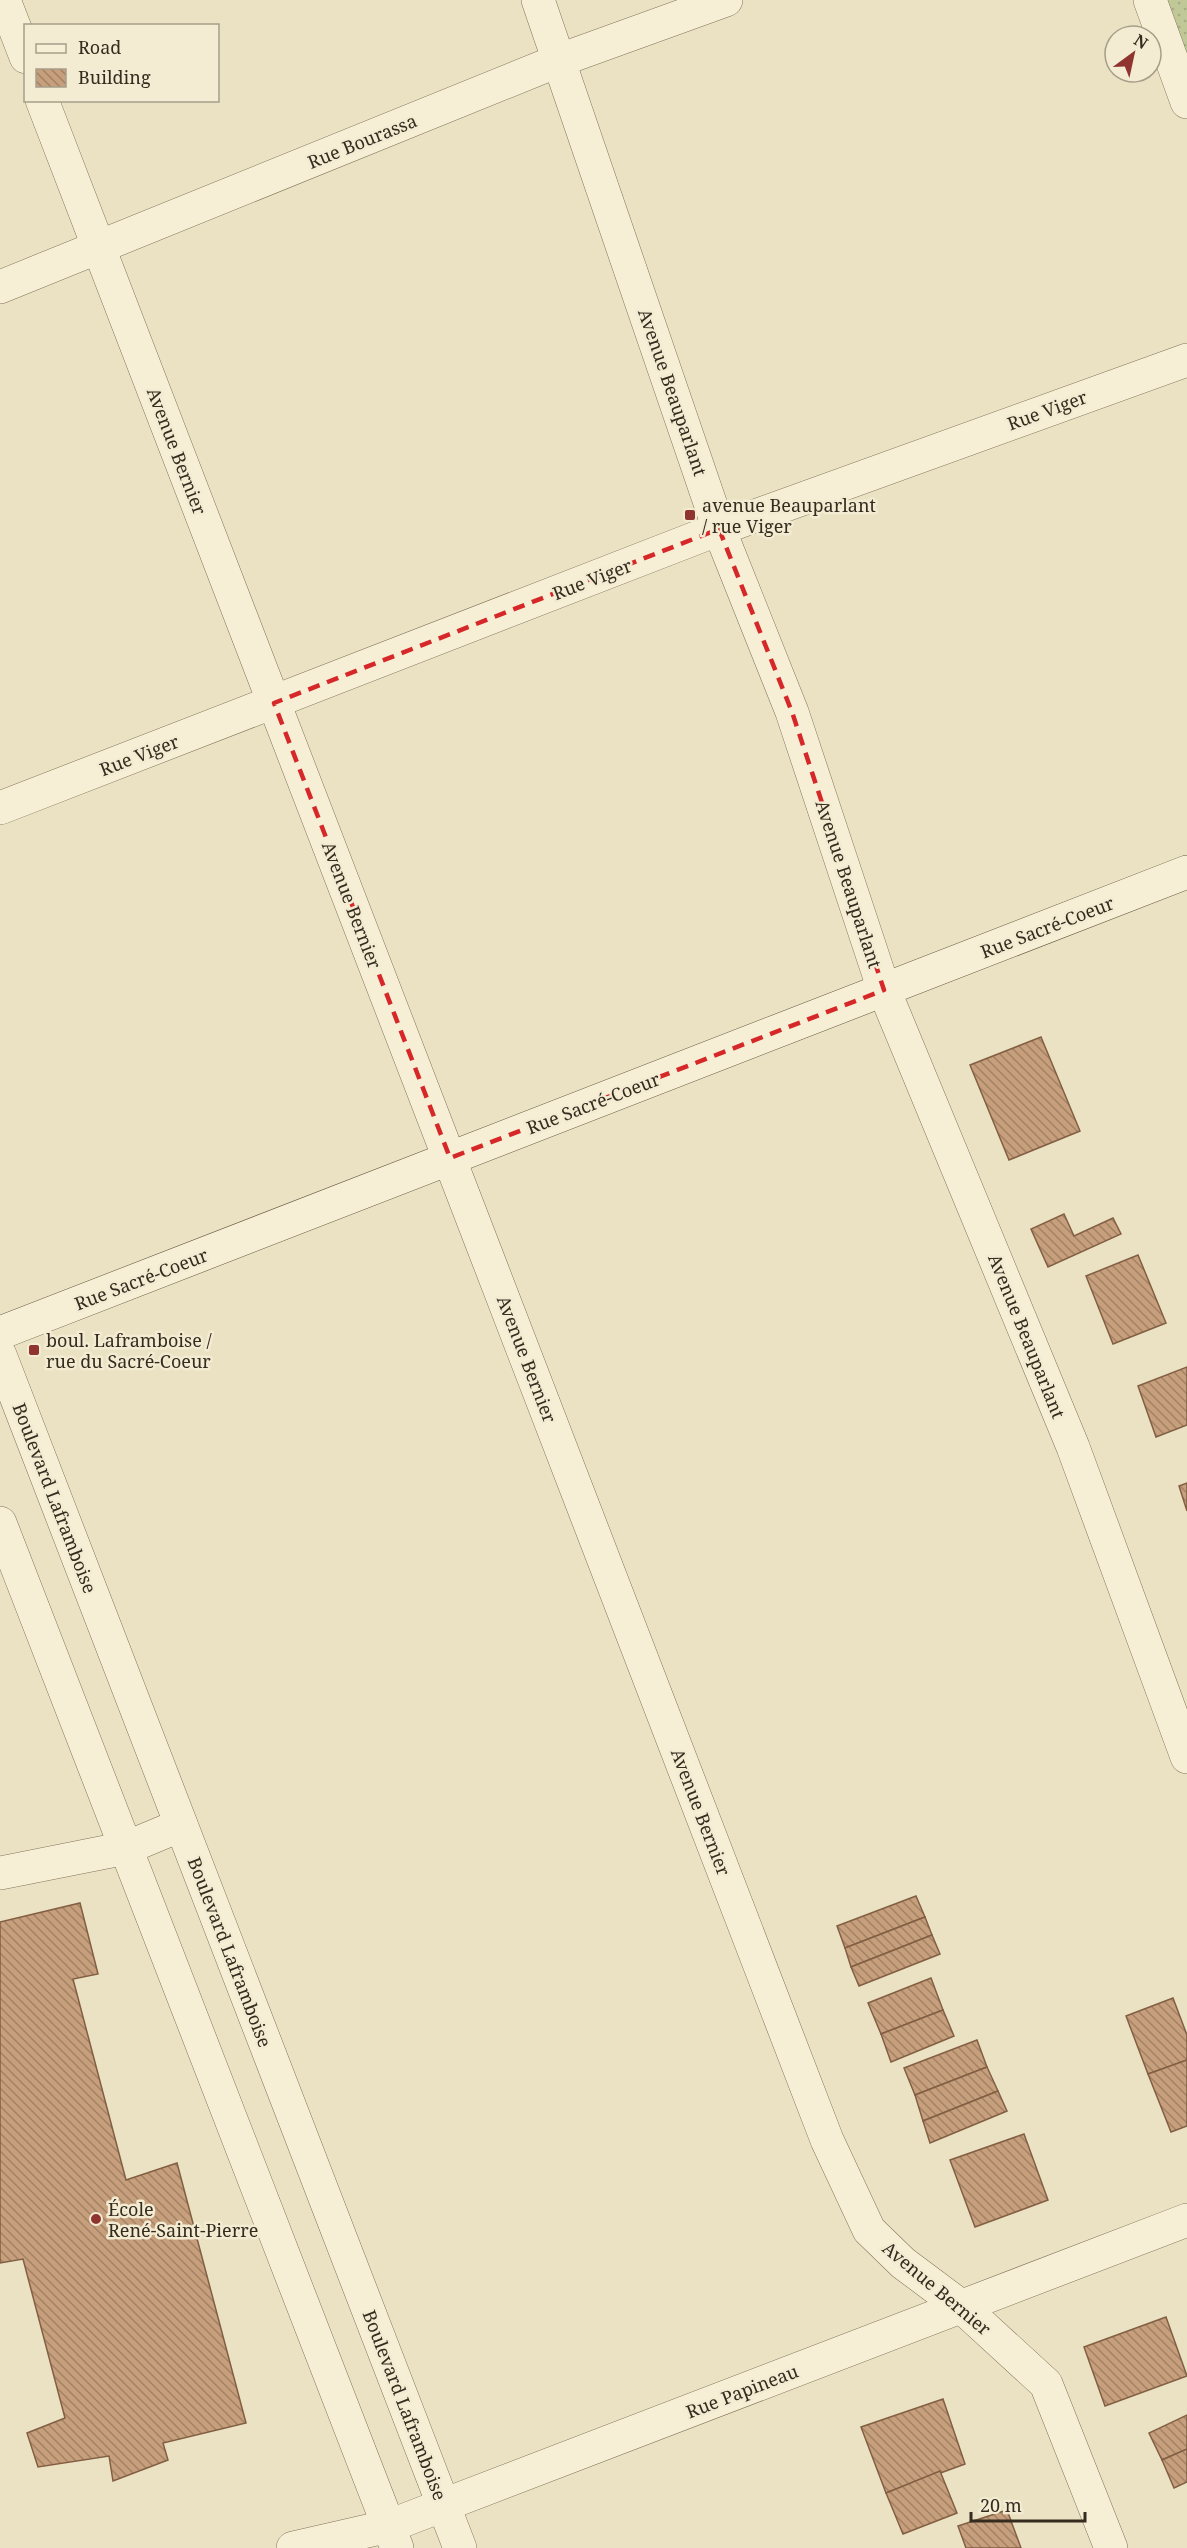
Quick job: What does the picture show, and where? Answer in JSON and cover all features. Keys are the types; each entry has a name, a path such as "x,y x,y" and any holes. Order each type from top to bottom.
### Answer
{"street":[{"path":"4,0 24,52"},
{"name":"Avenue Beauparlant","path":"538,0 719,529 792,711 884,990 1073,1448 1187,1757"},
{"name":"Rue Bourassa","path":"0,287 560,60 726,0"},
{"path":"1150,0 1187,102"},
{"name":"Avenue Bernier","path":"43,102 827,2140 869,2230 903,2263 962,2307 1046,2384 1111,2548"},
{"name":"Rue Viger","path":"0,808 719,529 1187,360"},
{"name":"Rue Sacré-Coeur","path":"0,1333 1187,872"},
{"name":"Boulevard Laframboise","path":"0,1355 460,2548"},
{"path":"0,1523 393,2537"},
{"path":"0,1873 126,1848 181,1825"},
{"name":"Rue Papineau","path":"293,2548 393,2537 444,2505 1187,2220"}],"highlighted area":[{"path":"719,529 792,712 884,990 450,1158 274,703"}],"green space":[{"path":"1151,0 1187,0 1187,93 1163,31 1163,24 1160,24"}],"building":[{"path":"1041,1037 1080,1131 1009,1160 970,1065"},
{"path":"1064,1214 1074,1236 1113,1218 1121,1234 1048,1267 1031,1229"},
{"path":"1138,1255 1166,1323 1113,1344 1086,1276"},
{"path":"1187,1367 1187,1425 1156,1437 1138,1386"},
{"path":"1187,1483 1187,1511 1179,1486"},
{"path":"916,1896 925,1917 845,1948 837,1926"},
{"name":"École René-Saint-Pierre","path":"80,1903 98,1974 73,1979 126,2180 177,2163 246,2423 163,2443 168,2460 113,2481 109,2456 38,2467 27,2433 65,2418 23,2259 0,2263 0,1922"},
{"path":"925,1917 932,1935 851,1967 845,1948"},
{"path":"932,1935 940,1954 859,1986 851,1967"},
{"path":"931,1978 943,2010 881,2034 868,2003"},
{"path":"1173,1998 1187,2035 1187,2060 1148,2074 1126,2016"},
{"path":"943,2010 954,2036 891,2062 881,2034"},
{"path":"977,2040 987,2067 915,2095 904,2068"},
{"path":"1187,2060 1187,2126 1171,2132 1148,2074"},
{"path":"987,2067 998,2091 923,2121 915,2095"},
{"path":"998,2091 1007,2111 930,2143 923,2121"},
{"path":"1024,2134 1048,2200 975,2227 950,2160"},
{"path":"1166,2317 1187,2376 1105,2406 1084,2347"},
{"path":"943,2399 965,2464 886,2493 861,2427"},
{"path":"1187,2415 1187,2449 1162,2460 1149,2433"},
{"path":"1187,2449 1187,2482 1174,2488 1162,2460"},
{"path":"940,2471 957,2513 903,2534 886,2493"},
{"path":"1007,2510 1021,2548 966,2548 958,2526"}],"place":[{"name":"avenue Beauparlant / rue Viger","path":"690,515"},
{"name":"boul. Laframboise / rue du Sacré-Coeur","path":"34,1350"},
{"name":"École René-Saint-Pierre","path":"96,2219"}]}
